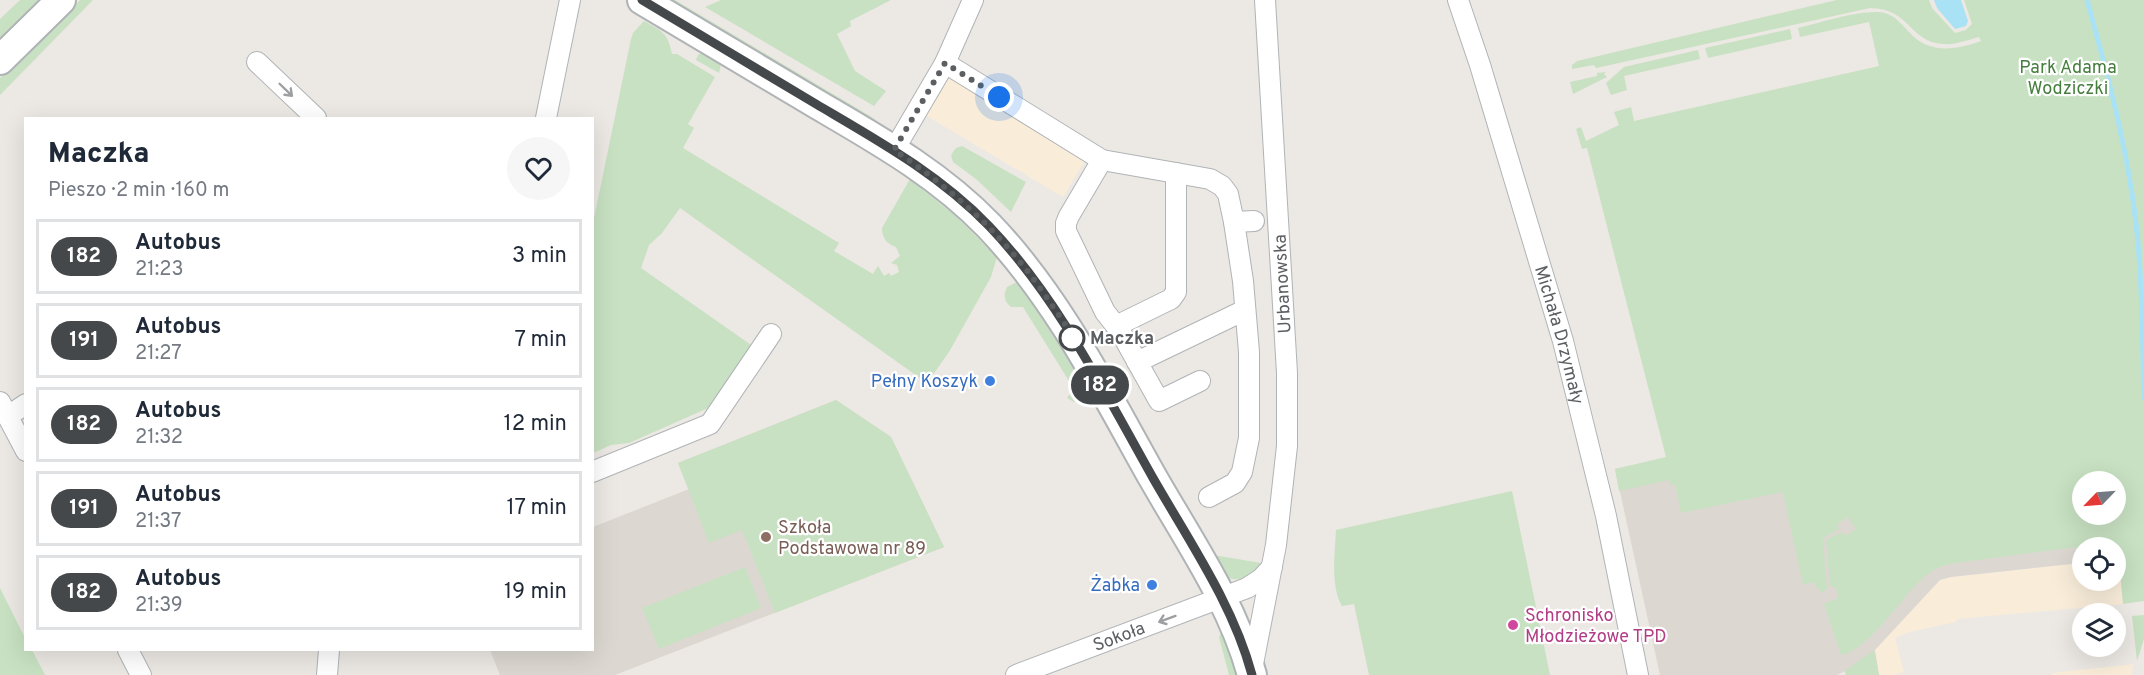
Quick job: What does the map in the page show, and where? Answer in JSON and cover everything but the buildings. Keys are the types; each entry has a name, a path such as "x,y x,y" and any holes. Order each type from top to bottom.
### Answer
{"street":[{"path":"0,60 61,0"},
{"path":"546,117 570,0"},
{"name":"Urbanowska","path":"642,0 894,150 929,174 970,208 1002,240 1031,275 1071,335 1222,598 1237,628 1252,674"},
{"path":"894,150 945,63 974,0"},
{"name":"Urbanowska","path":"1252,674 1277,541 1287,446 1287,373 1265,0"},
{"name":"Michała Drzymały","path":"1458,0 1484,76 1563,341 1606,516 1638,675"},
{"path":"257,62 315,117"},
{"path":"945,63 1102,160 1210,179 1222,186 1228,194 1244,221 1245,310 1249,352 1249,438 1239,479 1231,486 1209,497"},
{"path":"1102,160 1069,216 1066,231 1105,312 1116,326 1160,401 1200,381"},
{"path":"1116,326 1171,299 1176,292 1176,173"},
{"path":"1137,362 1245,310"},
{"path":"594,471 710,424 771,334"},
{"path":"24,404 4,409 24,447"},
{"path":"1222,598 1252,586 1272,567"},
{"name":"Sokoła","path":"1016,675 1222,598"},
{"path":"129,651 141,675"},
{"path":"327,675 329,651"}],"shaded area":[{"path":"955,62 1094,145 1063,197 925,115"},
{"path":"2054,375 2072,525 2074,525 2076,537 2072,537 2072,564 1940,580 1875,650 1879,675 1846,675 1845,671 1837,675 1660,675 1615,469"},
{"name":"Szkoła Podstawowa nr 89","path":"836,400 891,437 944,547 615,675 500,675 490,651 594,651 594,527 689,489 678,463"},
{"path":"2072,564 2072,591 2122,591 2123,603 2072,603 2072,609 1957,619 1956,622 1909,632 1895,638 1904,672 1879,675 1874,650 1940,580"},
{"path":"2134,664 2131,675 2053,675 2052,673"}],"green space":[{"path":"20,0 43,0 0,42 0,19"},
{"path":"80,0 93,0 0,95 0,78"},
{"path":"663,0 675,0 885,127 884,128"},
{"path":"721,0 891,0 850,21 851,26 837,34 855,71 886,91 874,106 705,7"},
{"name":"Park Adama Wodziczki","path":"1837,0 1929,0 1932,8 1955,33 1966,30 1972,24 1964,0 2144,0 2144,601 2123,603 2122,591 2126,591 2126,537 2072,537 2072,548 1955,563 1938,568 1919,581 1864,643 1841,655 1824,604 1838,598 1836,588 1830,586 1826,540 1842,532 1845,536 1856,529 1848,517 1837,524 1839,529 1823,538 1827,589 1822,593 1812,582 1803,585 1783,492 1681,513 1675,484 1670,485 1669,480 1619,491 1615,469 1666,457 1587,148 1582,149 1576,129 1581,127 1586,141 1619,125 1614,112 1631,107 1634,121 1879,66 1869,22 1800,37 1798,28 1842,17 1876,12 1889,14 1918,40 1935,47 1962,47 1981,41 1979,37 1952,44 1932,42 1923,38 1894,13 1870,8 1596,68 1594,65 1572,69 1572,65 1577,61"},
{"path":"644,21 663,33 672,54 677,54 715,77 688,124 694,128 683,148 839,243 834,251 873,274 878,266 884,276 889,273 891,276 899,272 897,265 891,263 900,256 896,247 886,240 882,228 910,179 957,217 997,257 991,277 949,352 927,383 680,208 662,233 649,245 641,268 754,347 715,402 708,408 629,443 611,445 594,453 594,218 633,33"},
{"path":"1790,29 1792,39 1708,58 1705,48"},
{"path":"1698,50 1700,59 1624,76 1627,90 1611,95 1606,83 1624,67"},
{"path":"703,52 722,60 719,73 696,60"},
{"path":"1606,72 1604,74 1607,77 1573,94 1570,82"},
{"path":"962,146 1026,182 1011,212 976,179 953,162 951,155 956,148"},
{"path":"1017,282 1080,381 1088,396 1083,401 1074,402 1067,398 1074,389 1023,307 1011,307 1007,302 1005,295 1007,287"},
{"path":"836,400 891,437 944,547 775,613 742,530 709,543 678,463"},
{"path":"1512,491 1550,675 1369,675 1354,604 1342,606 1338,598 1334,569 1336,530"},
{"path":"1213,555 1261,563 1245,577 1229,578 1223,576"},
{"path":"745,567 761,608 659,649 642,608"},
{"path":"0,588 24,636 24,651 33,651 45,675 0,675"},
{"path":"2144,615 2144,639 2137,661 2132,616"},
{"path":"1223,629 1237,675 1229,675 1219,637"},
{"path":"1874,650 1879,675 1846,675 1845,671"}],"water":[{"path":"1934,0 1961,0 1968,21 1966,26 1955,29 1937,8"}],"waterway":[{"path":"2087,0 2103,57 2129,174 2140,274 2144,398"}],"bus line":[{"name":"182","path":"642,0 894,150 949,190 1002,240 1031,275 1071,335 1146,465 1231,614 1252,675"}],"place":[{"name":"Maczka","path":"1072,338"},
{"name":"Pełny Koszyk","path":"990,381"},
{"name":"Szkoła Podstawowa nr 89","path":"766,537"},
{"name":"Żabka","path":"1152,585"},
{"name":"Schronisko Młodzieżowe TPD","path":"1513,625"}],"route":[{"path":"999,97 945,63 894,150 929,174 988,225 1031,275 1072,338"}]}
